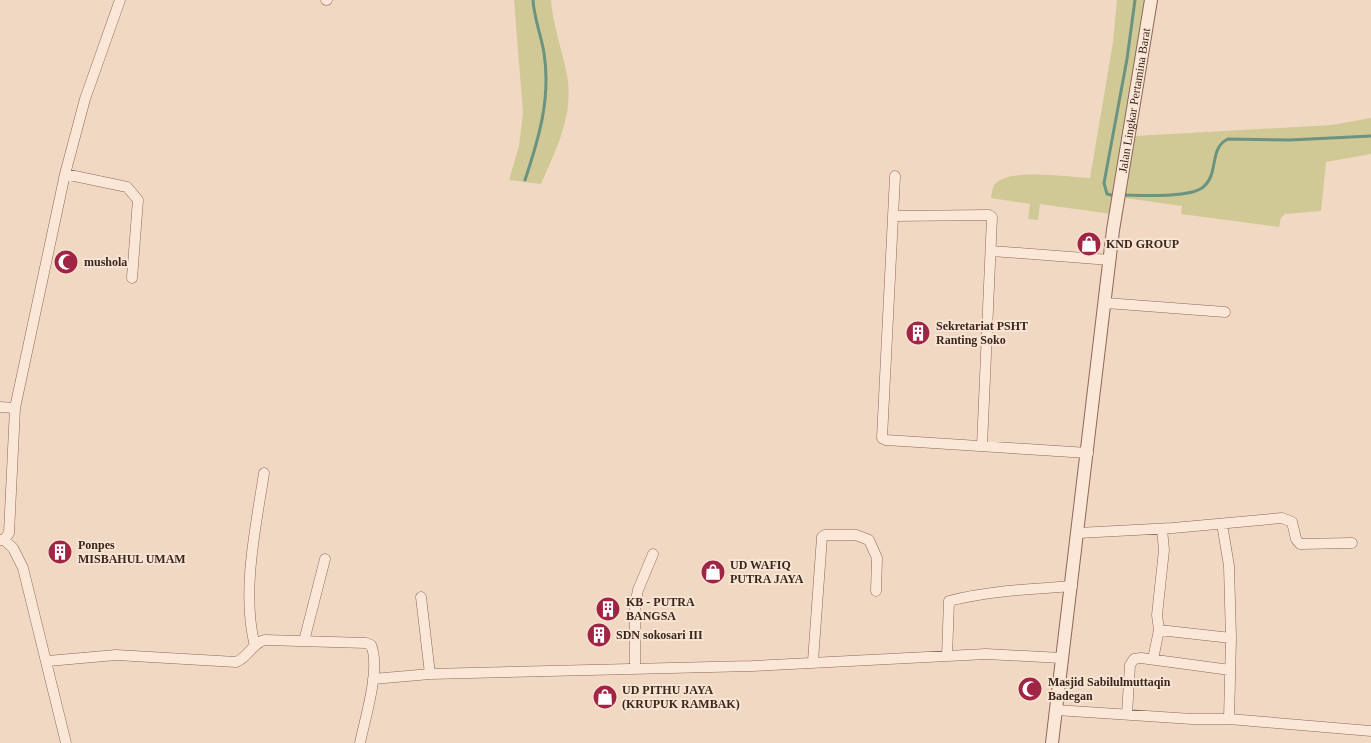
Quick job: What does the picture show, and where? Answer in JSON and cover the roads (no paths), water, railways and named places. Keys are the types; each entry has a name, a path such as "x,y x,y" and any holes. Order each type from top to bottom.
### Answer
{"street":[{"path":"66,743 48,661 23,568 13,548 2,540 9,533 14,408 65,174 84,99 120,0"},
{"name":"Jalan Lingkar Pertamina Barat","path":"1052,743 1110,260 1151,0"},
{"path":"65,174 128,187 136,194 138,200 132,278"},
{"path":"895,176 882,438 886,440 1088,453"},
{"path":"893,216 989,215 993,221 982,446"},
{"path":"992,250 1110,260"},
{"path":"1106,303 1225,312"},
{"path":"0,407 14,408"},
{"path":"255,646 250,629 252,568 264,473"},
{"path":"1078,533 1162,529 1282,518 1292,522 1296,539 1300,544 1352,543"},
{"path":"1222,524 1229,566 1231,638 1229,719"},
{"path":"1153,659 1159,630 1157,615 1164,550 1162,529"},
{"path":"813,662 822,537 856,535 868,540 877,558 876,591"},
{"path":"635,668 635,605 638,590 653,554"},
{"path":"304,641 325,559"},
{"path":"947,656 950,600 971,598 991,592 1072,586"},
{"path":"421,597 430,674"},
{"path":"1159,630 1231,638"},
{"path":"48,661 116,655 236,662 242,660 255,646 265,640 370,645 373,650 373,679 360,743"},
{"path":"373,679 430,674 752,666 986,654 1062,658"},
{"path":"1127,714 1130,665 1134,659 1153,659 1230,670"},
{"path":"1056,710 1192,719 1229,719 1371,731"}],"waterway":[{"path":"525,180 539,133 546,86 544,53 533,0"},
{"path":"1115,196 1107,194 1104,183 1127,59 1135,0"},
{"path":"1121,195 1175,195 1202,188 1211,176 1218,149 1228,139 1290,140 1371,136"}],"place":[{"name":"KND GROUP","path":"1089,244"},
{"name":"mushola","path":"66,262"},
{"name":"Sekretariat PSHT Ranting Soko","path":"918,333"},
{"name":"Ponpes MISBAHUL UMAM","path":"60,552"},
{"name":"UD WAFIQ PUTRA JAYA","path":"713,572"},
{"name":"KB - PUTRA BANGSA","path":"608,609"},
{"name":"SDN sokosari III","path":"599,635"},
{"name":"Masjid Sabilulmuttaqin Badegan","path":"1030,689"},
{"name":"UD PITHU JAYA (KRUPUK RAMBAK)","path":"605,697"}]}
